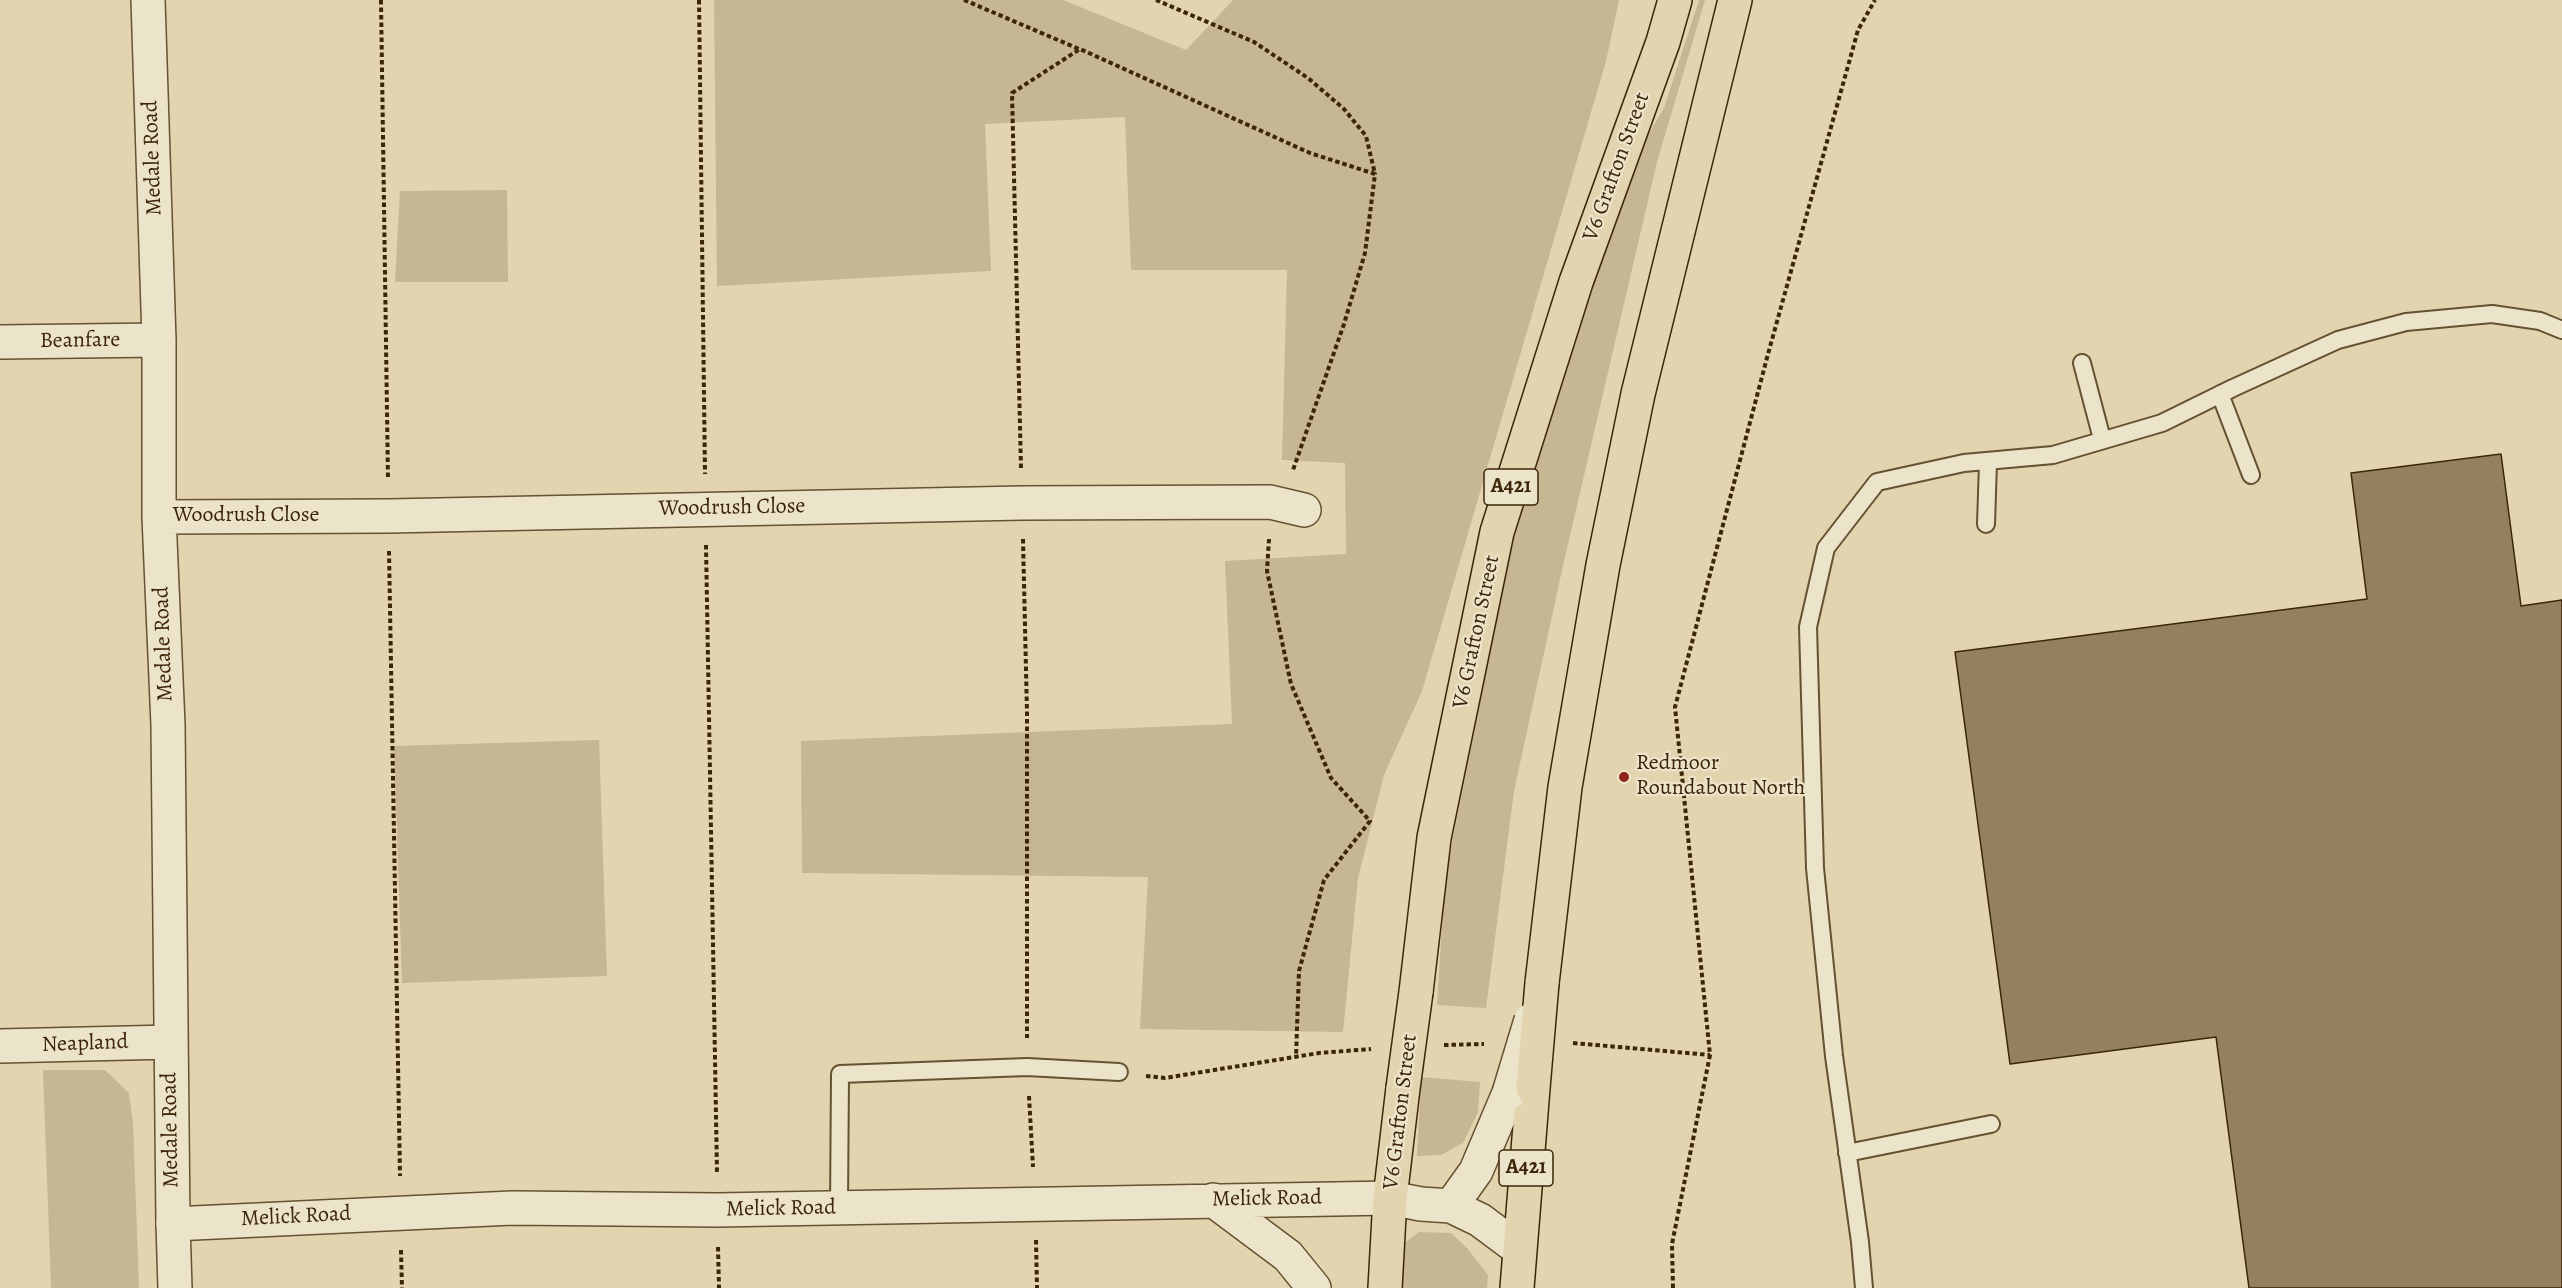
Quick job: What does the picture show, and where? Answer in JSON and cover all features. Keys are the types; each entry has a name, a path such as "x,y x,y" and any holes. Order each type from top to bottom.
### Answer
{"highway":[{"name":"V6 Grafton Street","path":"1386,1288 1390,1198 1434,838 1497,532 1576,282 1663,42 1675,0"},
{"name":"A421","path":"1520,1274 1521,1091 1542,983 1565,787 1604,565 1638,394 1735,0"}],"street":[{"name":"Medale Road","path":"148,0 159,340 159,517 168,725 174,1288"},
{"name":"Beanfare","path":"0,342 159,340"},
{"name":"Woodrush Close","path":"159,517 389,516 1022,503 1270,502 1304,510"},
{"name":"Neapland","path":"0,1046 170,1041"},
{"path":"1451,1206 1476,1171 1521,1091"},
{"name":"Melick Road","path":"173,1224 512,1208 717,1210 1390,1198 1451,1206 1480,1220 1520,1274"},
{"path":"1213,1200 1288,1256 1314,1288"}],"lane":[{"path":"1864,1288 1833,1056 1815,868 1808,627 1826,548 1877,482 1964,464 2053,455 2162,423 2338,340 2406,322 2492,314 2540,321 2562,330"},
{"path":"2082,363 2102,439"},
{"path":"2220,394 2252,475"},
{"path":"1986,524 1988,463"},
{"path":"839,1207 840,1074 1028,1067 1119,1072"},
{"path":"1847,1153 1991,1124"}],"path":[{"path":"381,0 402,1288"},
{"path":"699,0 705,508 719,1288"},
{"path":"964,0 1080,49 1310,153 1375,174"},
{"path":"1156,0 1254,42 1308,78 1344,109 1366,136 1375,174 1365,253 1344,324 1295,466 1270,502 1267,571 1292,684 1331,778 1370,821 1324,880 1299,971 1296,1057"},
{"path":"1673,1288 1672,1244 1710,1055 1676,707 1768,354 1855,41 1875,0"},
{"path":"1036,1288 1035,1205 1028,1067 1027,713 1012,93 1080,49"}],"shaded area":[{"path":"714,0 1063,0 1186,50 1233,0 1619,0 1606,61 1422,691 1384,775 1358,878 1343,1032 1140,1029 1148,877 802,873 801,741 1232,724 1225,561 1346,554 1345,463 1282,460 1287,270 1131,270 1125,117 985,124 991,271 717,286"},
{"path":"1699,0 1705,0 1657,162 1562,570 1514,791 1486,1008 1437,1005 1445,878 1520,504 1623,177 1664,108"},
{"path":"507,190 508,282 395,282 400,191"},
{"path":"599,740 607,976 402,983 394,746"},
{"path":"43,1070 105,1070 129,1093 133,1124 139,1288 51,1288"},
{"path":"1421,1077 1480,1082 1478,1112 1463,1143 1441,1155 1417,1156"},
{"path":"1419,1232 1451,1233 1467,1248 1488,1275 1487,1288 1401,1288 1402,1245"}],"building":[{"path":"2501,454 2521,606 2562,600 2562,1288 2249,1288 2216,1037 2010,1064 1955,652 2367,599 2351,473"}],"place":[{"name":"Redmoor Roundabout North","path":"1624,777"}]}
